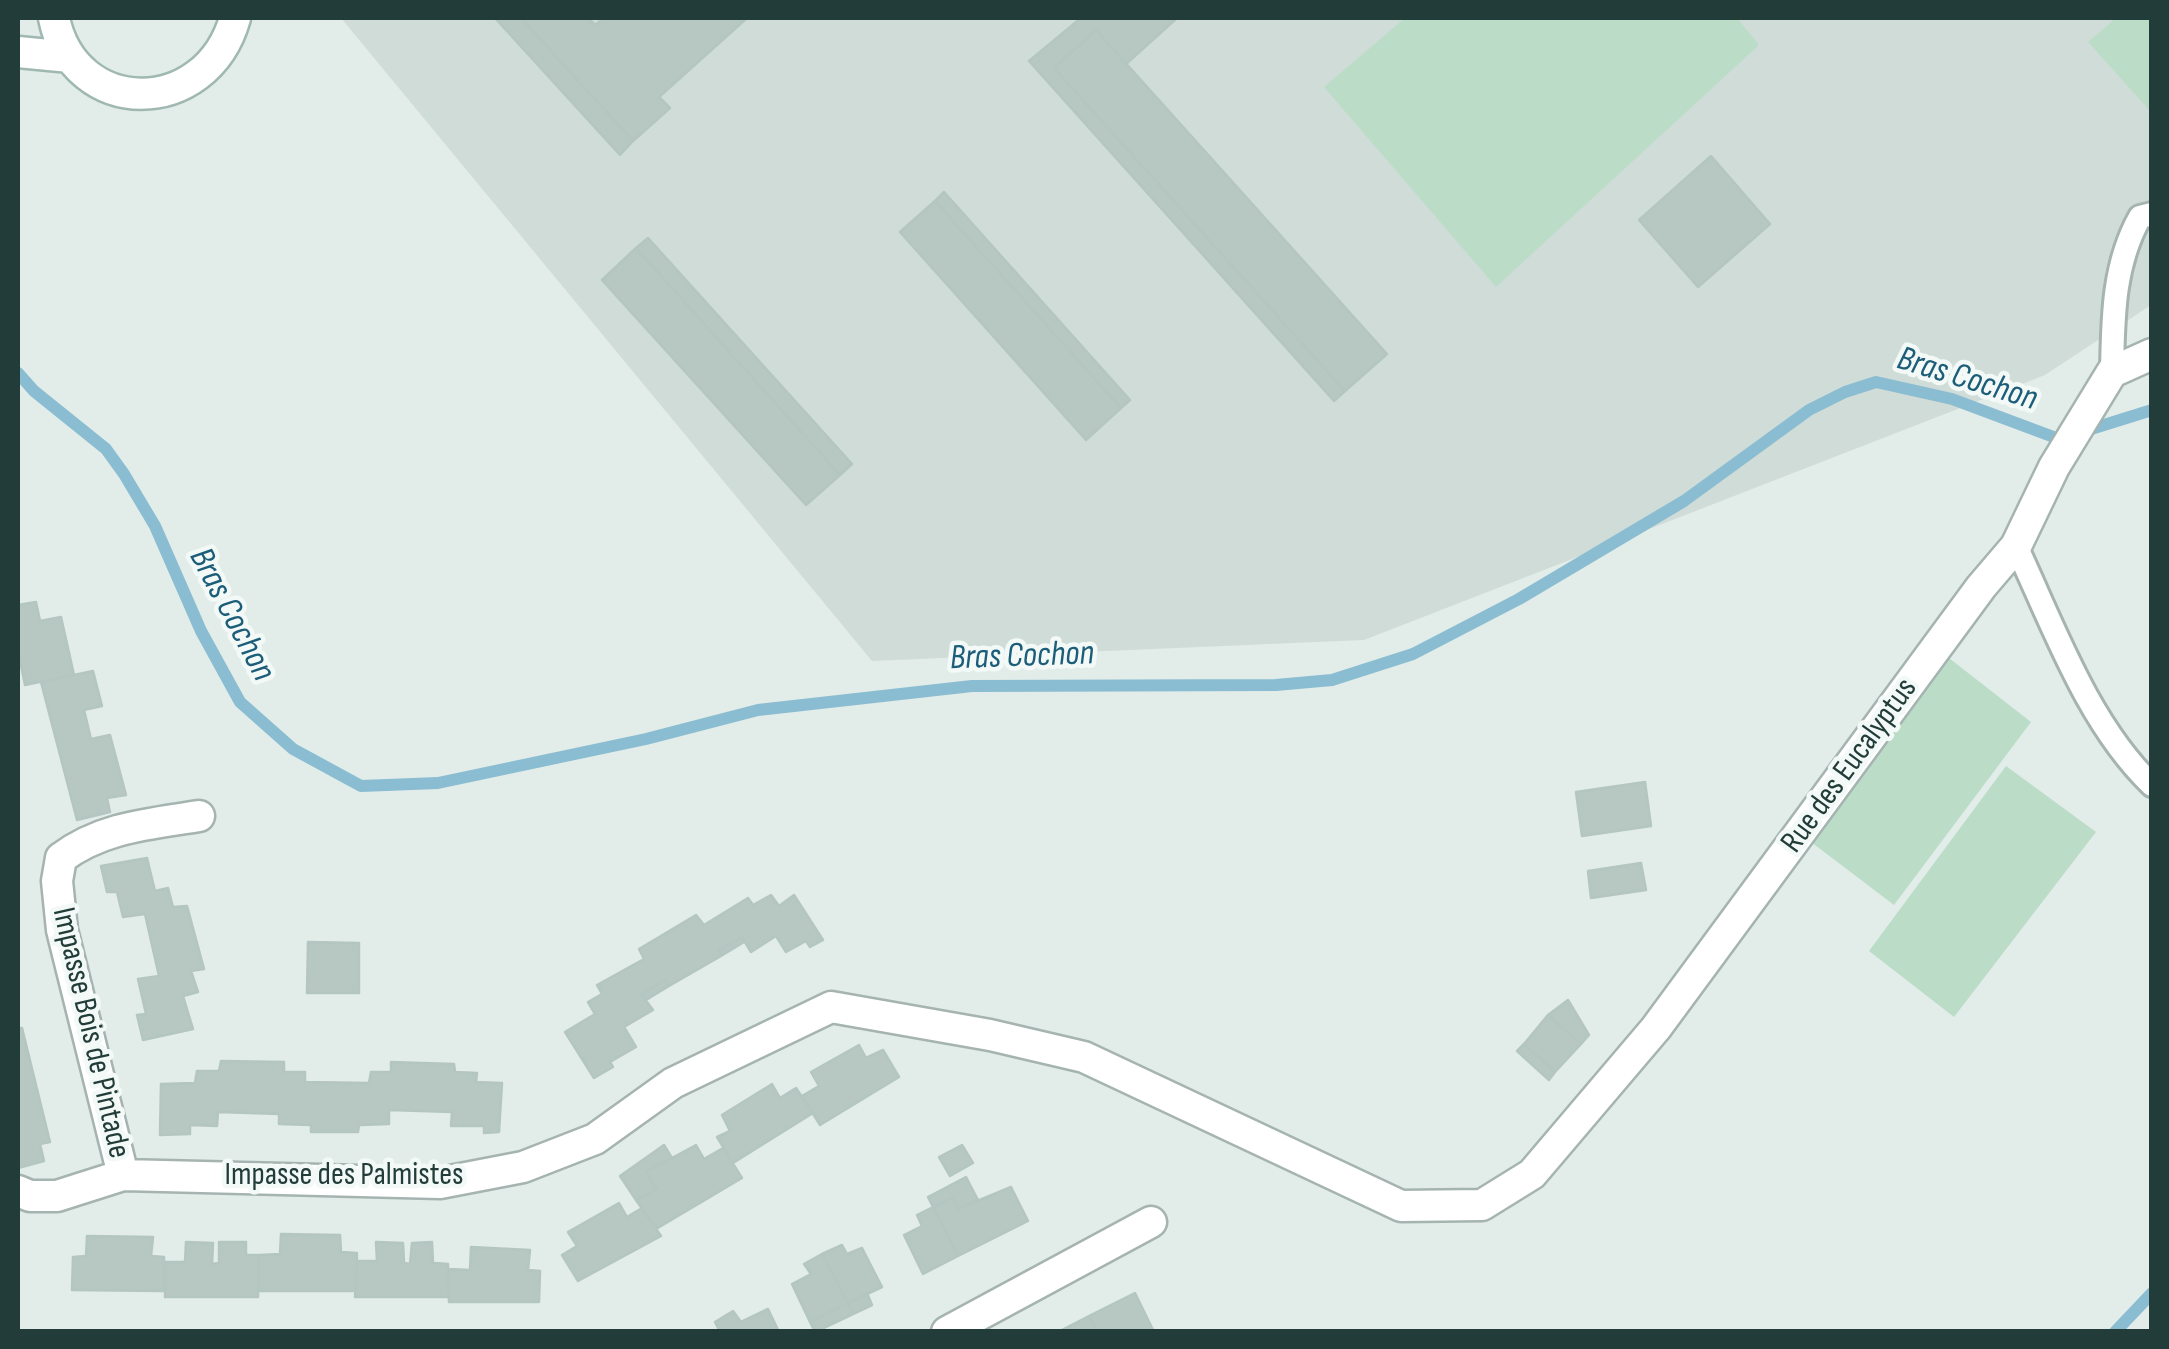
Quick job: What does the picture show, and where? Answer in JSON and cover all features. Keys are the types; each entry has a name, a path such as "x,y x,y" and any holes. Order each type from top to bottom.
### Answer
{"street":[{"path":"54,18 70,57 93,79 122,91 153,94 184,86 210,68 228,43 235,18"},
{"path":"18,52 70,57"},
{"path":"2112,372 2152,354"},
{"name":"Rue des Eucalyptus","path":"990,1035 1084,1057 1401,1206 1482,1205 1532,1174 1656,1028 2016,546 2054,468 2112,372"},
{"name":"Impasse Bois de Pintade","path":"123,1175 62,930 56,882 61,858 82,842 118,830 199,816"},
{"name":"Impasse des Palmistes","path":"18,1191 30,1196 57,1196 123,1175 440,1182 523,1168 595,1139 673,1082 832,1007 990,1035"},
{"path":"947,1332 1151,1222"}],"lane":[{"path":"2112,372 2113,301 2124,254 2140,217 2152,214"},
{"path":"2016,546 2104,726 2126,760 2152,784"}],"shaded area":[{"path":"341,18 2151,18 2151,305 2045,375 1364,640 872,661"}],"green space":[{"path":"1405,18 1737,18 1759,45 1496,287 1324,87"},
{"path":"2116,18 2151,18 2151,112 2088,42"},
{"path":"1949,658 2031,722 1894,905 1811,842"},
{"path":"2006,766 2096,832 1954,1017 1869,951"}],"building":[{"path":"495,18 521,18 633,141 620,155"},
{"path":"521,18 588,18 595,25 604,18 747,18 659,97 670,108 633,141"},
{"path":"1081,18 1177,18 1126,64 1096,30 1054,68 1345,391 1334,401 1029,61"},
{"path":"1096,30 1387,354 1345,391 1054,68"},
{"path":"1711,156 1770,224 1698,287 1639,220"},
{"path":"944,192 1130,400 1121,408 935,201"},
{"path":"935,201 1121,408 1086,440 900,232"},
{"path":"648,238 852,464 840,475 636,248"},
{"path":"636,248 840,475 806,505 602,280"},
{"path":"36,602 40,621 61,617 74,675 25,685 18,651 18,605"},
{"path":"93,671 102,706 84,710 91,739 110,735 126,795 107,798 110,812 77,820 41,682"},
{"path":"1645,782 1651,826 1582,836 1576,792"},
{"path":"147,858 155,891 168,888 173,907 187,906 204,969 191,971 198,992 183,996 193,1029 143,1040 137,1015 146,1014 138,979 159,976 145,914 123,917 117,892 107,892 101,866"},
{"path":"1641,863 1646,890 1591,898 1588,871"},
{"path":"771,895 779,906 794,895 823,940 810,947 806,941 786,952 776,936 751,952 742,937 719,950 721,956 669,986 665,980 641,994 653,1010 624,1027 636,1047 610,1062 613,1067 594,1078 565,1032 595,1014 588,1002 602,994 597,985 644,959 639,949 696,915 704,925 748,898 753,905"},
{"path":"742,937 744,942 721,956 719,950"},
{"path":"308,942 359,943 359,993 307,993"},
{"path":"665,980 669,986 646,1000 641,994"},
{"path":"1568,1000 1589,1035 1581,1044 1548,1015"},
{"path":"1548,1015 1581,1044 1555,1072 1524,1044"},
{"path":"18,1028 22,1028 50,1142 40,1144 44,1161 18,1168"},
{"path":"1524,1044 1555,1072 1549,1080 1517,1051"},
{"path":"859,1045 866,1058 883,1050 899,1077 820,1125 802,1096 819,1086 811,1072"},
{"path":"221,1061 284,1062 284,1072 305,1072 305,1082 369,1083 371,1072 391,1072 391,1062 454,1064 455,1072 477,1073 476,1082 502,1083 499,1132 484,1133 484,1126 451,1126 452,1112 389,1110 389,1124 359,1125 358,1132 311,1132 311,1125 279,1124 279,1114 218,1112 217,1126 190,1125 190,1134 160,1135 161,1084 195,1083 197,1071 219,1071"},
{"path":"772,1084 780,1098 796,1088 813,1113 733,1163 717,1137 730,1131 722,1115"},
{"path":"664,1145 672,1158 646,1172 657,1189 636,1200 620,1176"},
{"path":"696,1145 704,1159 723,1148 742,1178 656,1229 636,1200 657,1189 646,1172"},
{"path":"962,1145 973,1163 950,1176 939,1157"},
{"path":"966,1177 978,1200 958,1209 952,1198 933,1207 928,1197"},
{"path":"1011,1187 1028,1221 958,1256 933,1207 952,1198 958,1209"},
{"path":"619,1203 627,1217 642,1208 661,1236 578,1281 562,1255 577,1246 568,1232"},
{"path":"933,1207 958,1256 923,1274 904,1235 922,1226 917,1215"},
{"path":"281,1234 340,1235 341,1252 357,1253 356,1291 259,1291 259,1255 280,1254"},
{"path":"87,1236 153,1237 151,1256 164,1257 164,1291 72,1290 73,1257 86,1256"},
{"path":"186,1242 213,1243 212,1264 219,1263 219,1242 246,1242 246,1255 259,1255 258,1297 165,1297 165,1262 185,1262"},
{"path":"376,1242 403,1243 404,1263 410,1264 412,1243 432,1242 433,1263 448,1264 449,1297 355,1297 357,1261 377,1261"},
{"path":"842,1245 847,1254 862,1248 882,1287 848,1303 822,1254"},
{"path":"471,1247 530,1250 528,1270 540,1271 539,1302 449,1302 448,1269 470,1270"},
{"path":"822,1254 848,1303 810,1322 792,1284 811,1274 804,1264"},
{"path":"867,1293 872,1305 853,1314 848,1303"},
{"path":"1135,1293 1154,1332 1097,1332 1089,1316"},
{"path":"848,1303 853,1314 815,1332 810,1322"},
{"path":"768,1309 779,1332 720,1332 715,1322 733,1311 741,1322"},
{"path":"1089,1316 1097,1332 1058,1332"}],"waterway":[{"name":"Bras Cochon","path":"18,373 34,391 106,449 124,474 155,526 201,631 240,702 293,749 361,786 438,783 646,739 758,710 972,686 1276,685 1332,680 1413,654 1519,599 1684,501 1809,410 1845,392 1876,382 1952,399 2059,439 2152,410"},
{"path":"2115,1332 2152,1293"}]}
